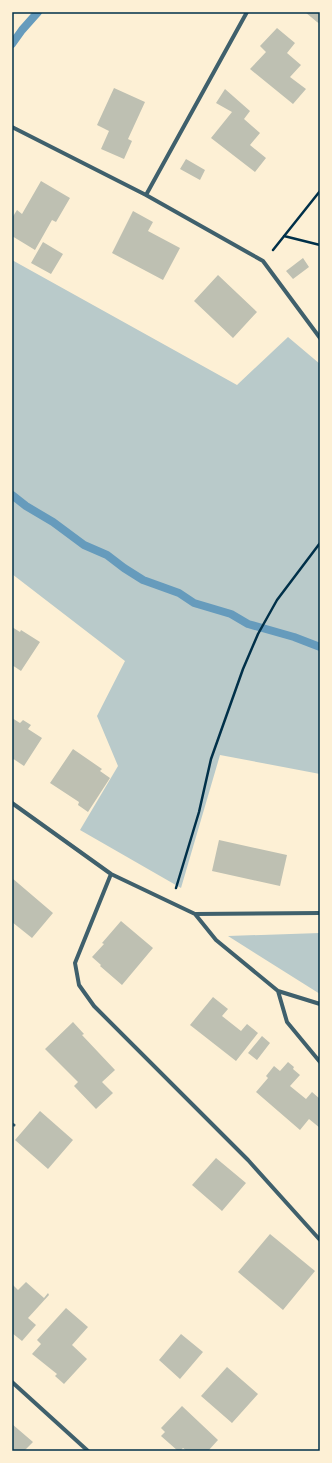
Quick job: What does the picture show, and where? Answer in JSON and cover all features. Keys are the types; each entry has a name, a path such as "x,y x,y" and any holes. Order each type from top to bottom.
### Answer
{"street":[{"path":"146,195 247,12"},
{"path":"12,126 146,195 263,261 320,338"},
{"path":"12,804 111,874 195,914 216,940 278,991 320,1004"},
{"path":"111,874 75,963 79,984 94,1006 248,1160 320,1240"},
{"path":"195,914 320,913"},
{"path":"278,991 287,1022 320,1062"},
{"path":"12,1382 88,1451"}],"path":[{"path":"320,191 284,236 320,245"},
{"path":"172,902 199,812 211,760 243,669 262,624 277,600 320,543"}],"shaded area":[{"path":"12,260 237,385 288,337 320,364 320,774 220,755 181,888 80,830 118,766 97,716 125,661 12,574"},
{"path":"320,933 320,994 228,936"}],"building":[{"path":"305,12 320,12 320,24 317,22"},
{"path":"277,28 295,43 287,53 301,65 290,77 306,89 293,104 250,69 266,52 260,46"},
{"path":"114,88 145,102 128,139 132,141 124,159 101,149 109,131 97,125"},
{"path":"225,89 250,111 244,119 260,133 250,145 266,158 255,172 211,138 232,112 216,103"},
{"path":"186,159 205,170 200,180 180,169"},
{"path":"41,181 70,198 56,222 52,220 35,250 12,236 12,218 17,210 22,214"},
{"path":"133,211 153,222 148,231 180,248 163,280 112,253"},
{"path":"43,242 63,254 51,274 31,263"},
{"path":"303,258 309,267 293,279 286,271"},
{"path":"218,275 257,312 233,338 194,301"},
{"path":"12,627 20,632 21,630 40,642 21,671 12,665"},
{"path":"12,718 20,723 23,720 31,725 28,729 42,738 24,766 12,758"},
{"path":"73,749 102,769 100,771 110,778 88,812 78,805 79,802 50,783"},
{"path":"219,840 287,855 280,886 212,871"},
{"path":"12,878 53,913 32,938 12,922"},
{"path":"121,921 153,948 122,985 92,957"},
{"path":"213,997 228,1009 222,1016 241,1031 247,1024 258,1033 236,1061 190,1025"},
{"path":"73,1022 84,1034 82,1035 115,1070 102,1082 113,1093 96,1109 74,1086 78,1082 45,1049"},
{"path":"262,1036 270,1043 257,1060 248,1053"},
{"path":"288,1062 300,1075 290,1086 306,1099 312,1092 320,1099 320,1128 309,1119 300,1130 256,1092 268,1078 266,1076 274,1066 280,1071"},
{"path":"40,1111 73,1140 48,1169 15,1140"},
{"path":"216,1158 246,1183 222,1211 192,1185"},
{"path":"270,1234 315,1271 283,1310 238,1272"},
{"path":"26,1282 44,1298 48,1293 49,1295 28,1318 36,1325 22,1341 12,1333 12,1284 18,1290"},
{"path":"66,1308 88,1327 72,1345 87,1359 64,1384 55,1376 57,1374 32,1354 41,1344 37,1340"},
{"path":"181,1334 203,1352 180,1379 159,1360"},
{"path":"227,1367 258,1394 232,1423 201,1396"},
{"path":"182,1406 218,1440 208,1451 187,1451 183,1448 178,1451 161,1436 165,1432 161,1428"},
{"path":"12,1424 33,1442 24,1451 12,1451"}],"waterway":[{"path":"12,44 38,12"},
{"path":"12,495 26,506 53,522 84,545 107,555 143,580 179,593 194,603 231,614 248,624 294,637 320,647"}]}
